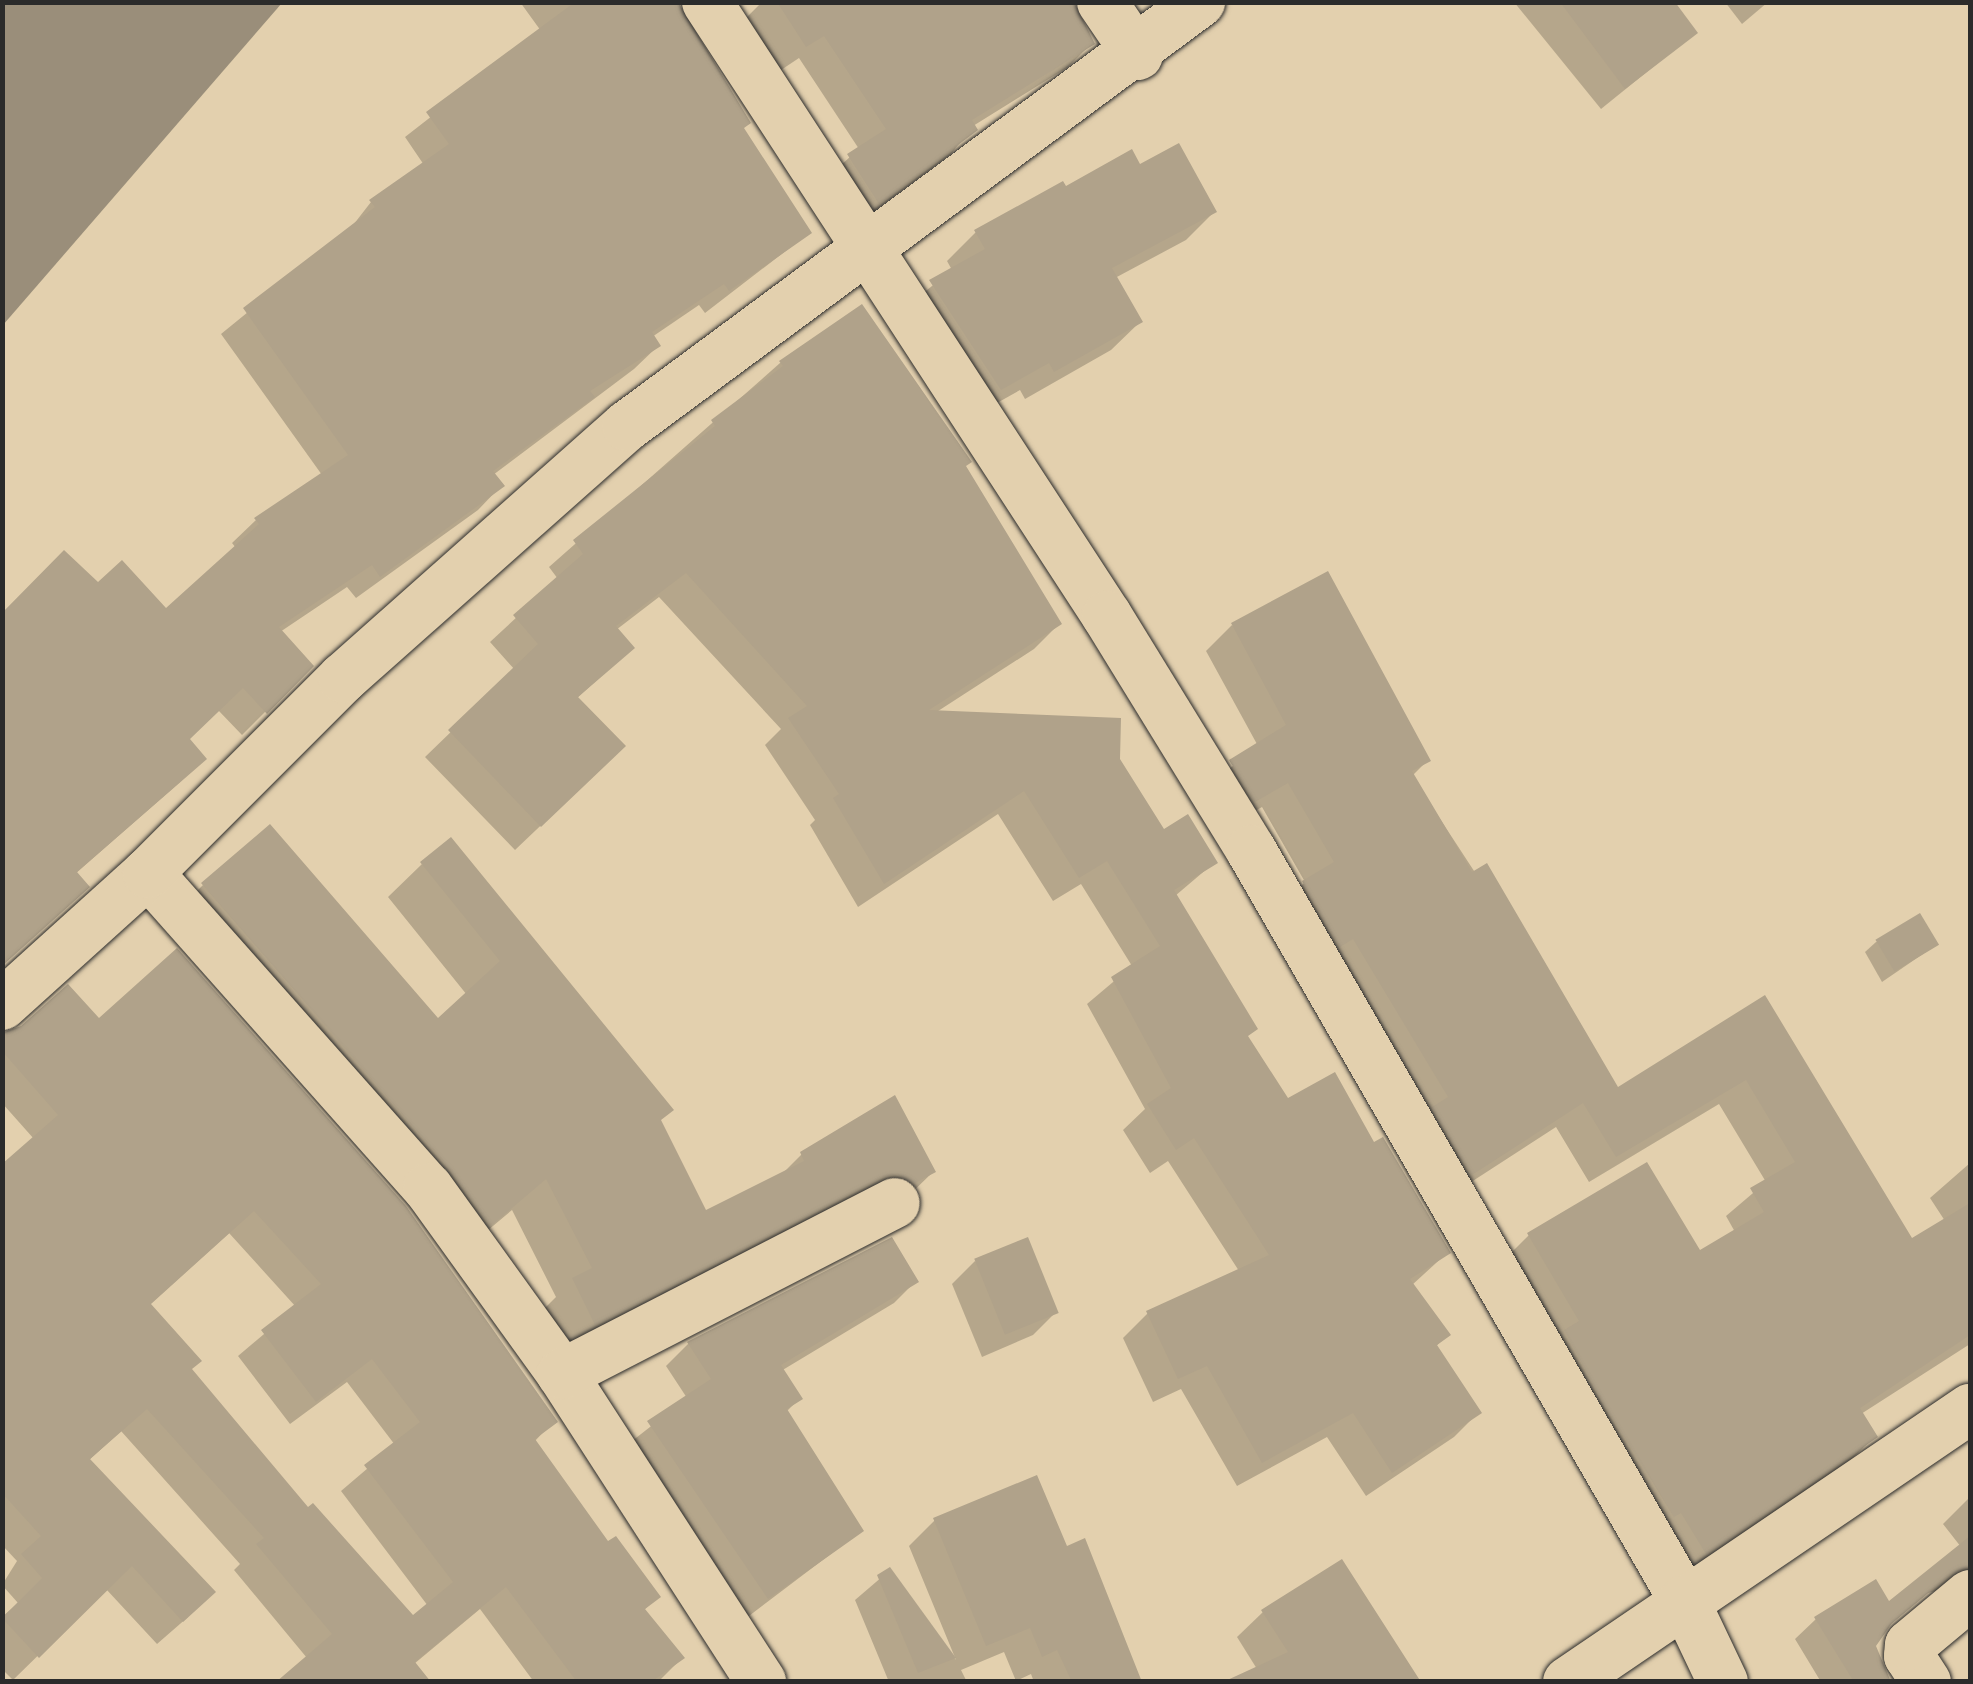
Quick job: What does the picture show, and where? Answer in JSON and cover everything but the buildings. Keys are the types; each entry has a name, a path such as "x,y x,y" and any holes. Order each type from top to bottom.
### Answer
{"street":[{"path":"706,2 864,251 1107,616 1251,850 1684,1600 1724,1682"},
{"path":"1102,2 1138,54"},
{"path":"2,1004 148,873 343,678 627,426 1138,54 1200,2"},
{"path":"148,873 428,1188 562,1374 762,1682"},
{"path":"562,1374 895,1203"},
{"path":"1568,1682 1970,1408"},
{"path":"1926,1682 1909,1656 1910,1645 1970,1595"}],"shaded area":[{"path":"2,3 282,3 3,325"}]}
